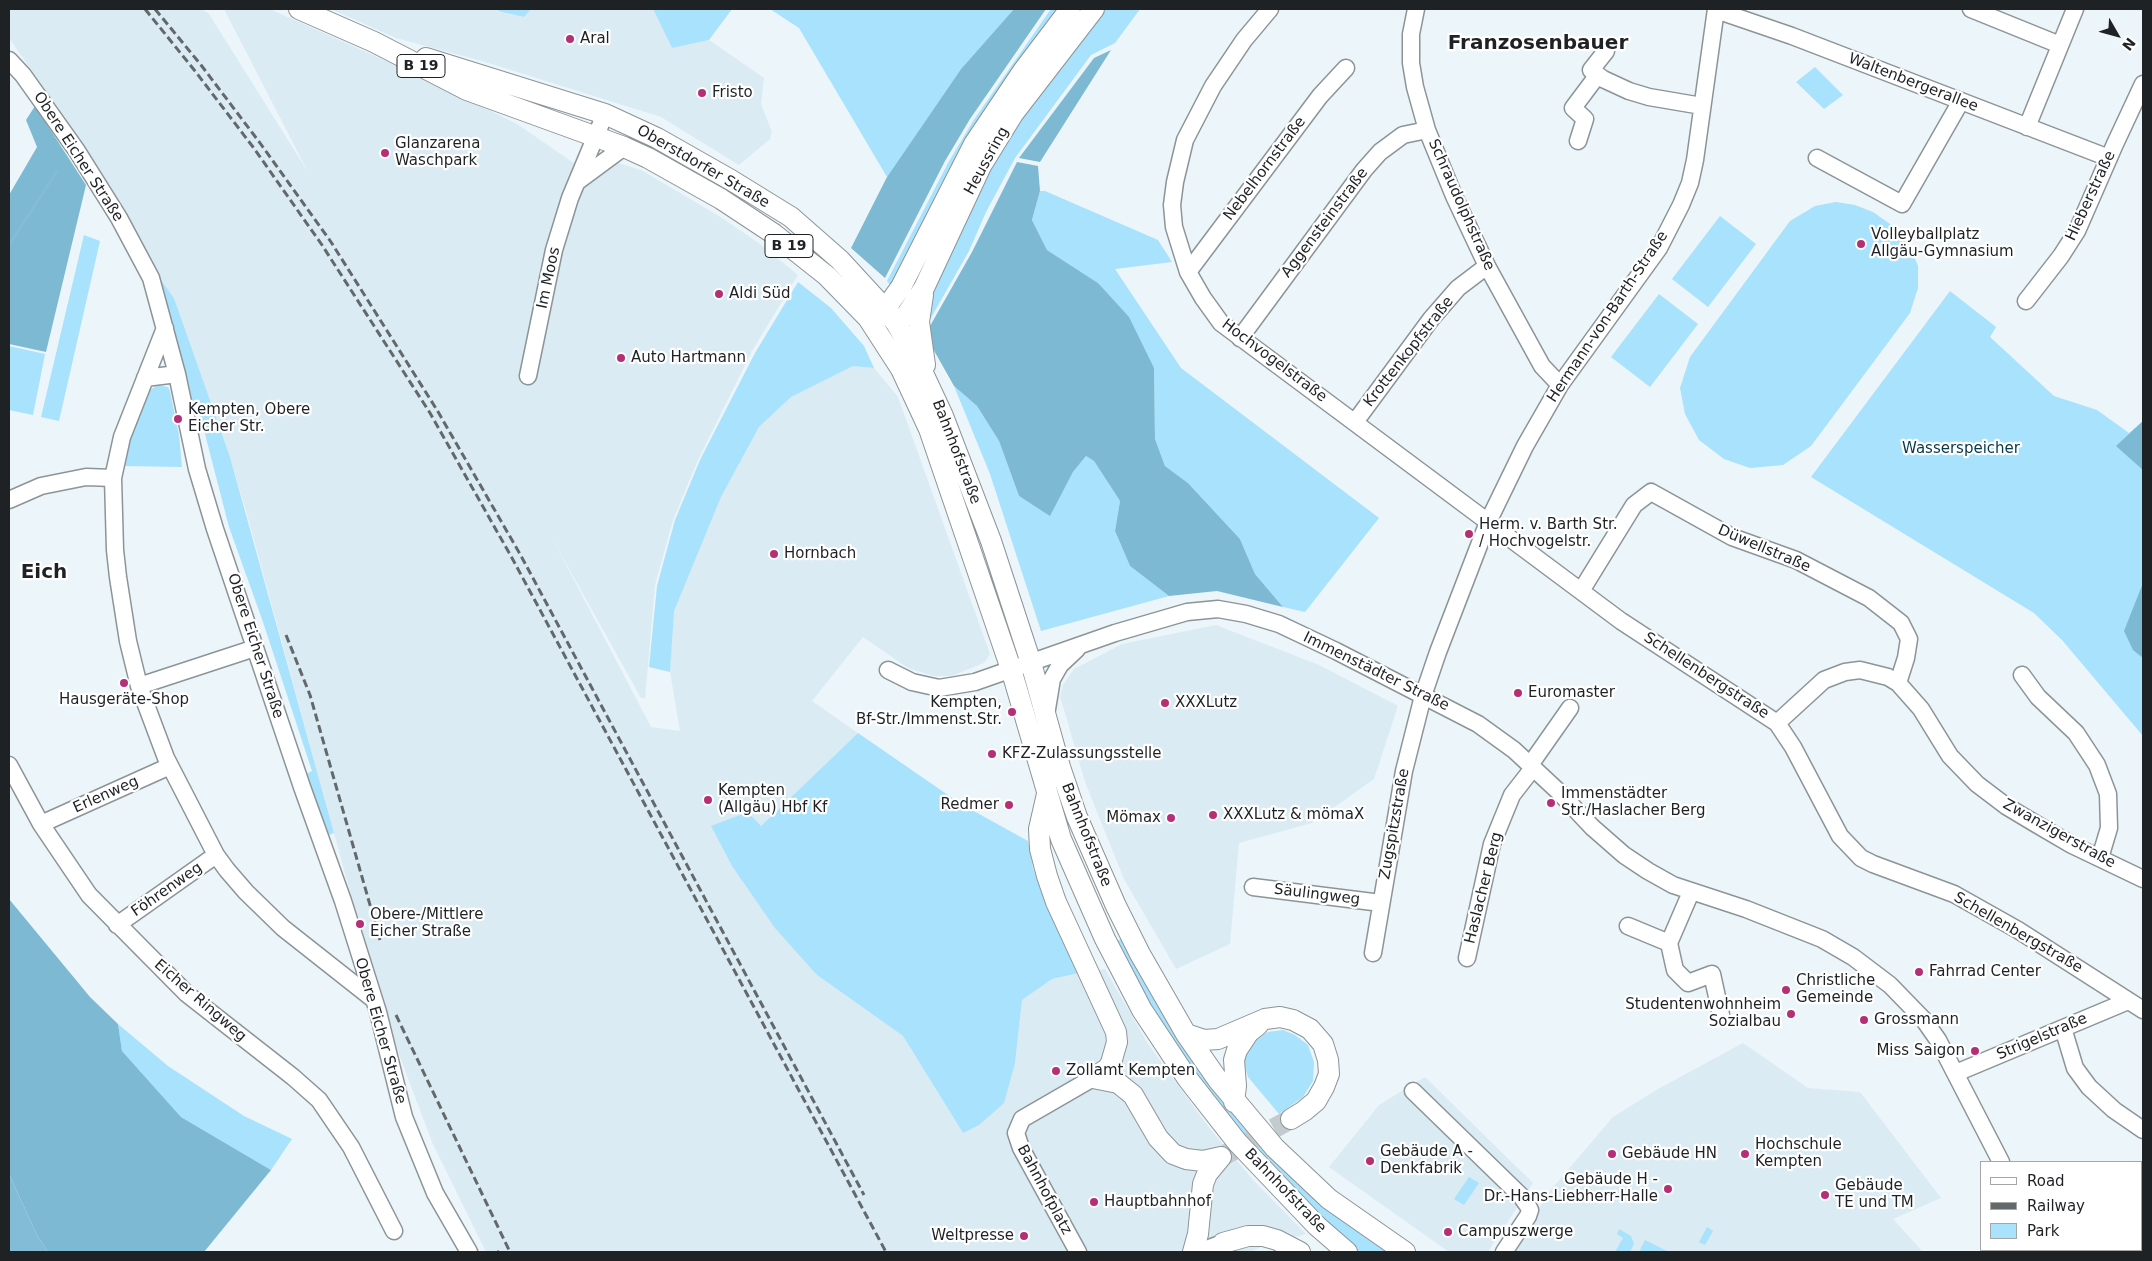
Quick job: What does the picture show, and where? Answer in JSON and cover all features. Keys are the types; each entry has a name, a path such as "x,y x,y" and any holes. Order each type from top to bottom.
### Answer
{"main road":[{"name":"Oberstdorfer Straße","path":"299,9 374,42 467,90 624,147 692,182 774,234 849,296 885,319"},
{"name":"Heussring","path":"885,319 974,144 1023,71 1070,9"},
{"name":"Heussring","path":"885,319 907,314 924,288 981,166 1028,93 1094,9"},
{"name":"Oberstdorfer Straße","path":"374,42 605,114 657,138 732,180 791,218 840,260 864,284 885,319"},
{"path":"924,288 919,322 927,380"},
{"name":"Bahnhofstraße","path":"885,319 927,380 943,416 991,541 1031,663 1076,817 1104,881 1140,954 1186,1034 1234,1102 1275,1148 1310,1183 1329,1199 1405,1252"},
{"name":"Bahnhofstraße","path":"885,319 901,369 929,430 1010,670 1062,839 1105,939 1142,1010 1187,1078 1237,1142 1317,1226 1347,1252"},
{"path":"1047,794 1039,829 1040,849 1047,876 1056,902 1116,1032 1117,1042 1111,1063 1093,1078"},
{"path":"1186,1034 1204,1040 1218,1039 1265,1019 1280,1017 1293,1020 1310,1029 1323,1044 1328,1060 1328,1074 1324,1087 1316,1101 1304,1112 1291,1119"},
{"path":"1234,1102 1236,1086 1234,1060 1237,1050 1249,1032 1265,1019"},
{"path":"1093,1078 1118,1083 1133,1095 1158,1138 1173,1154 1186,1159 1203,1161 1221,1157 1207,1174 1203,1184 1198,1234 1193,1252"},
{"path":"1222,1243 1248,1236 1263,1236 1277,1240 1300,1252"}],"street":[{"name":"Hochvogelstraße","path":"1270,9 1231,58 1213,86 1185,140 1175,182 1172,205 1174,227 1188,272 1203,298 1222,323 1488,522"},
{"name":"Schraudolphstraße","path":"1416,9 1411,34 1411,63 1415,87 1427,130 1454,196 1488,266 1542,366 1560,384"},
{"path":"1971,9 2060,45"},
{"path":"2027,127 2075,9"},
{"name":"Waltenbergerallee","path":"1716,10 1792,36 2109,158"},
{"name":"Hermann-von-Barth-Straße","path":"1423,696 1488,522 1525,446 1560,384 1658,248 1681,205 1690,183 1695,160 1716,10"},
{"path":"1606,51 1591,70 1597,76 1629,91 1665,101 1702,106"},
{"name":"Obere Eicher Straße","path":"9,60 23,75 77,151 114,210 151,278 177,374 197,469 215,529 302,788 343,901 374,1000 404,1117 435,1193 469,1252"},
{"name":"Nebelhornstraße","path":"1188,272 1315,103 1346,68"},
{"path":"1578,141 1585,118 1574,108 1597,76"},
{"name":"Hieberstraße","path":"2026,301 2078,231 2143,84"},
{"path":"1817,158 1902,204 1962,101"},
{"name":"Im Moos","path":"528,376 554,250 576,182 605,114"},
{"name":"Aggensteinstraße","path":"1240,338 1364,170 1380,152 1403,135 1427,130"},
{"path":"576,182 624,147"},
{"name":"Krottenkopfstraße","path":"1356,422 1431,319 1458,288 1488,266"},
{"path":"165,328 146,378 134,401 122,437 113,478 115,550 118,577 128,641 139,686 170,766 216,855 246,892 277,922 319,958 331,965 374,1000"},
{"path":"146,378 177,374"},
{"path":"9,500 41,486 86,477 113,478"},
{"name":"Düwellstraße","path":"1581,591 1634,505 1651,492 1732,537 1796,560 1868,598 1901,623 1909,639 1906,658 1898,683"},
{"name":"Schellenbergstraße","path":"1488,522 1642,636 1777,723 1793,747 1840,836 1861,858 1954,894 2018,930 2143,1010"},
{"name":"Immenstädter Straße","path":"1010,670 1082,644 1187,612 1218,609 1246,614 1279,624 1336,651 1478,724 1514,750 1532,766 1592,827 1624,855 1673,885 1822,939 1853,957 1890,985 1924,1020 1938,1040 2000,1161"},
{"path":"1046,714 1052,679 1060,665 1082,644"},
{"path":"139,686 255,648"},
{"path":"888,670 912,682 939,688 969,684 1010,670"},
{"name":"Zwanzigerstraße","path":"1777,723 1824,680 1845,672 1860,670 1888,678 1898,683 1921,709 1950,756 1977,784 2006,806 2036,824 2143,879"},
{"path":"2022,675 2038,697 2076,733 2097,765 2108,794 2109,828 2100,858"},
{"name":"Zugspitzstraße","path":"1373,954 1404,771 1423,696"},
{"name":"Haslacher Berg","path":"1467,958 1492,844 1512,795 1570,708"},
{"name":"Eicher Ringweg","path":"9,765 41,824 89,895 187,994 293,1077 319,1100 351,1148 394,1231"},
{"name":"Erlenweg","path":"41,824 170,766"},
{"name":"Föhrenweg","path":"117,925 216,855"},
{"name":"Säulingweg","path":"1253,887 1381,903"},
{"path":"1692,892 1669,943 1675,970 1688,983 1712,974 1721,1015"},
{"path":"1628,926 1669,943"},
{"path":"331,965 363,969"},
{"name":"Strigelstraße","path":"1956,1073 2128,1001"},
{"path":"2063,1028 2075,1068 2089,1088 2114,1110 2143,1130"},
{"name":"Bahnhofplatz","path":"1078,1252 1021,1148 1016,1133 1022,1119 1093,1078"},
{"path":"1413,1091 1521,1196 1528,1206 1530,1210 1528,1216 1504,1252"},
{"path":"1198,1252 1222,1243"}],"shaded area":[{"path":"9,9 202,9 209,14 308,172 224,9 270,9 424,78 517,124 594,177 618,163 641,170 719,216 760,244 798,275 752,351 698,460 673,520 655,585 645,698 641,698 552,538 651,727 680,731 670,672 673,612 721,497 759,427 791,397 853,366 874,368 898,397 990,654 984,663 951,676 934,676 908,668 863,637 812,701 858,733 761,826 748,812 712,827 732,866 817,975 903,1036 963,1133 1015,1063 1022,1000 1052,979 1105,969 1148,1044 1210,1129 1254,1181 1306,1234 1263,1246 1251,1252 486,1252 432,1142 397,1049 354,906 230,457 174,298 158,276 127,214 85,147 9,38"},
{"path":"331,9 499,9 498,11 524,17 531,9 653,9 672,48 709,40 764,78 761,104 772,132 770,139 739,165 661,117 482,61 396,38"},
{"path":"1014,9 1046,9 970,119 945,161 885,278 851,248 887,177 961,69"},
{"path":"1111,50 1040,162 1019,158 1094,58"},
{"path":"35,106 86,185 46,352 9,344 9,195 37,147 26,120"},
{"path":"1017,162 1038,166 1040,191 1032,220 1047,250 1098,283 1129,317 1154,368 1155,439 1165,466 1188,483 1240,539 1255,574 1283,607 1217,591 1169,596 1130,566 1115,531 1120,501 1094,461 1086,456 1073,472 1050,516 1019,496 999,441 977,406 954,386 932,347 930,326 972,252"},
{"path":"2143,421 2143,470 2116,446"},
{"path":"2143,583 2143,658 2133,650 2124,631"},
{"path":"1216,625 1319,665 1398,706 1374,779 1312,823 1239,843 1230,944 1176,969 1124,879 1085,782 1060,696 1063,685 1074,669 1122,644"},
{"path":"9,899 90,997 118,1024 122,1051 181,1117 271,1170 204,1252 48,1252 37,1235 9,1174"},
{"name":"Hochschule Kempten","path":"1743,1043 1808,1088 1860,1092 1941,1198 1893,1219 1923,1252 1512,1252 1549,1192 1613,1117 1658,1089"},
{"path":"1425,1077 1533,1183 1488,1252 1449,1252 1329,1167 1379,1105"},
{"path":"9,1174 37,1235 48,1252 9,1252"}],"green space":[{"path":"499,9 531,9 524,17 498,11"},
{"path":"653,9 732,9 709,40 672,48"},
{"path":"770,9 1014,9 961,69 887,177 799,28"},
{"path":"1051,9 1062,9 968,140 941,185 892,287 887,281 948,163 973,121"},
{"path":"1100,9 1140,9 1115,43 1091,55 1015,158 986,212 969,251 928,323 930,291 987,170 1018,118"},
{"path":"1815,67 1843,95 1824,109 1796,82"},
{"path":"1040,191 1045,191 1158,240 1172,262 1115,269 1181,368 1379,518 1305,612 1283,607 1255,574 1240,539 1188,483 1165,466 1155,439 1154,368 1098,283 1047,250 1032,220"},
{"path":"1836,202 1855,205 1873,212 1900,231 1912,251 1918,266 1918,288 1910,313 1811,446 1783,465 1750,468 1724,459 1699,440 1685,414 1680,388 1690,357 1790,221 1815,206"},
{"path":"1720,216 1756,244 1708,307 1672,279"},
{"path":"84,235 100,241 59,421 41,417"},
{"path":"158,276 174,298 230,457 334,833 326,836 304,775 312,771 263,622 229,527 197,403 190,404"},
{"path":"798,282 831,308 864,346 874,368 853,366 791,397 759,427 721,497 674,611 670,672 649,667 657,586 675,520 700,460 755,353"},
{"name":"Wasserspeicher","path":"1950,291 1996,327 1990,337 2054,396 2097,410 2129,433 2143,421 2143,736 2062,640 2034,613 1811,477"},
{"path":"1659,294 1698,324 1650,387 1611,357"},
{"path":"9,346 45,354 33,415 9,410"},
{"path":"158,385 168,387 170,391 179,435 182,467 124,466 128,439 141,404 150,390"},
{"path":"954,386 977,406 999,441 1019,496 1050,515 1073,472 1086,456 1094,461 1120,501 1115,531 1130,566 1169,596 1041,631 990,474"},
{"path":"858,733 961,804 1028,841 1033,868 1042,893 1080,973 1052,979 1022,1000 1015,1063 1004,1103 979,1125 963,1133 903,1036 817,975 775,928 732,866 711,826 748,812 761,826"},
{"path":"1124,937 1182,1036 1388,1252 1360,1252 1322,1221 1243,1140 1147,1005 1114,943"},
{"path":"118,1024 168,1066 244,1116 292,1139 271,1170 181,1117 122,1051"},
{"path":"1283,1030 1295,1035 1308,1045 1314,1062 1313,1081 1303,1097 1279,1114 1248,1077 1244,1063 1246,1052 1255,1041 1268,1032"},
{"path":"1469,1177 1479,1183 1464,1205 1454,1199"},
{"path":"1707,1227 1713,1231 1705,1245 1699,1242"},
{"path":"1619,1229 1631,1236 1634,1244 1630,1252 1615,1252 1623,1238 1617,1234"},
{"path":"1645,1240 1669,1252 1639,1252"}],"waterway":[{"path":"9,245 57,171"}],"tunnel":[{"path":"1221,1157 1291,1119"}],"railway":[{"path":"145,9 253,147 322,245 430,413 512,558 886,1252"},
{"path":"155,9 201,65 260,143 331,242 437,410 520,554 864,1195"},
{"path":"286,635 310,695 380,940"},
{"path":"396,1015 510,1252"}],"place":[{"name":"Aral","path":"570,39"},
{"name":"Fristo","path":"702,93"},
{"name":"Glanzarena Waschpark","path":"385,153"},
{"name":"Volleyballplatz Allgäu-Gymnasium","path":"1861,244"},
{"name":"Aldi Süd","path":"719,294"},
{"name":"Auto Hartmann","path":"621,358"},
{"name":"Kempten, Obere Eicher Str.","path":"178,419"},
{"name":"Herm. v. Barth Str. / Hochvogelstr.","path":"1469,534"},
{"name":"Hornbach","path":"774,554"},
{"name":"Hausgeräte-Shop","path":"124,683"},
{"name":"Euromaster","path":"1518,693"},
{"name":"XXXLutz","path":"1165,703"},
{"name":"Kempten, Bf-Str./Immenst.Str.","path":"1012,712"},
{"name":"KFZ-Zulassungsstelle","path":"992,754"},
{"name":"Kempten (Allgäu) Hbf Kf","path":"708,800"},
{"name":"Immenstädter Str./Haslacher Berg","path":"1551,803"},
{"name":"Redmer","path":"1009,805"},
{"name":"XXXLutz & mömaX","path":"1213,815"},
{"name":"Mömax","path":"1171,818"},
{"name":"Obere-/Mittlere Eicher Straße","path":"360,924"},
{"name":"Fahrrad Center","path":"1919,972"},
{"name":"Christliche Gemeinde","path":"1786,990"},
{"name":"Studentenwohnheim Sozialbau","path":"1791,1014"},
{"name":"Grossmann","path":"1864,1020"},
{"name":"Miss Saigon","path":"1975,1051"},
{"name":"Zollamt Kempten","path":"1056,1071"},
{"name":"Gebäude HN","path":"1612,1154"},
{"name":"Hochschule Kempten","path":"1745,1154"},
{"name":"Gebäude A - Denkfabrik","path":"1370,1161"},
{"name":"Gebäude H - Dr.-Hans-Liebherr-Halle","path":"1668,1189"},
{"name":"Gebäude TE und TM","path":"1825,1195"},
{"name":"Hauptbahnhof","path":"1094,1202"},
{"name":"Campuszwerge","path":"1448,1232"},
{"name":"Weltpresse","path":"1024,1236"}],"district":[{"name":"Franzosenbauer","path":"1538,44"},
{"name":"Eich","path":"44,573"}]}
